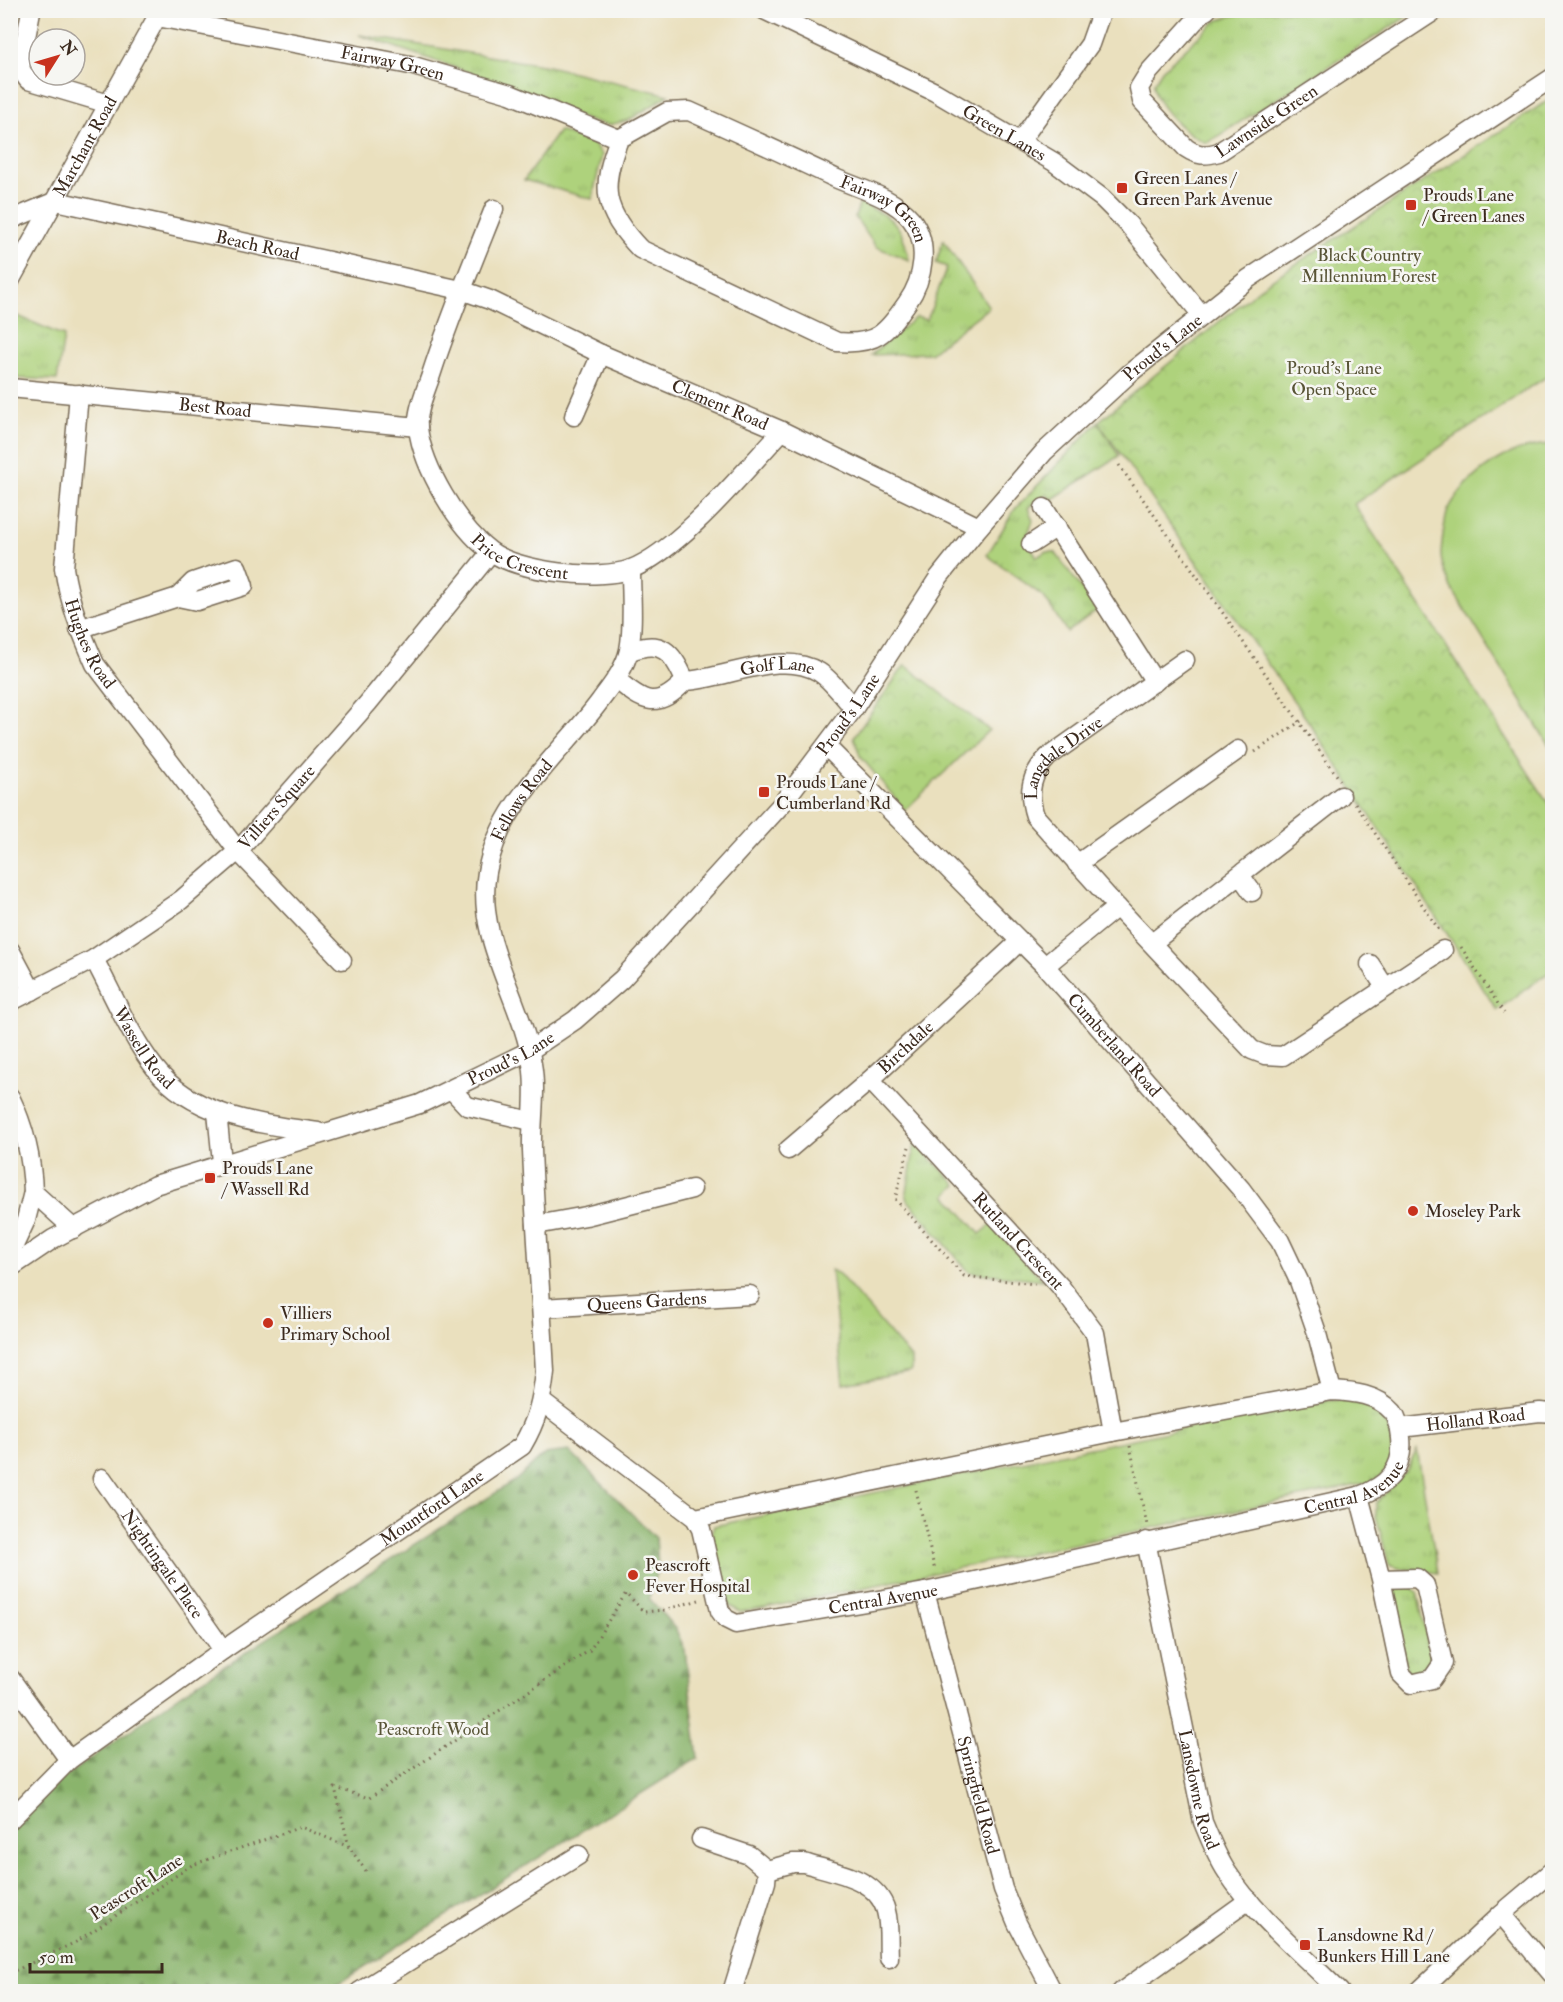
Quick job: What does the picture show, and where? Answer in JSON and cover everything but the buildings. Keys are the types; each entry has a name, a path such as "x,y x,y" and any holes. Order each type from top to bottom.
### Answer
{"street":[{"name":"Green Lanes","path":"764,10 935,92 1021,140 1102,198 1156,256 1201,314"},
{"path":"1021,140 1090,44 1102,10"},
{"name":"Lawnside Green","path":"1207,10 1202,12 1149,72 1139,88 1142,101 1186,148 1194,154 1206,156 1219,152 1436,10"},
{"path":"31,11 20,69 28,80 109,104"},
{"name":"Marchant Road","path":"10,281 157,14"},
{"name":"Fairway Green","path":"157,14 410,65 510,94 620,139"},
{"name":"Proud's Lane","path":"10,1268 54,1239 155,1185 222,1162 388,1115 452,1090 529,1051 575,1020 622,979 781,805 827,747 939,578 979,526 1044,452 1130,373 1201,314 1276,260 1552,78"},
{"name":"Fairway Green","path":"689,111 900,207 923,239 924,258 912,297 887,331 873,340 857,343 837,342 640,249 618,226 606,196 609,164 620,139 667,112 689,111"},
{"path":"10,220 56,201"},
{"name":"Beach Road","path":"56,201 461,290"},
{"name":"Price Crescent","path":"494,209 461,290 424,394 418,427 437,484 450,508 491,552 536,569 578,575 631,569 691,526 782,431"},
{"name":"Clement Road","path":"461,290 490,300 601,354 782,431 979,526"},
{"path":"574,416 601,354"},
{"name":"Best Road","path":"10,388 418,427"},
{"name":"Hughes Road","path":"79,394 64,568 68,595 79,629 95,664 238,851 342,960"},
{"path":"1044,508 1155,682"},
{"path":"1031,544 1057,527"},
{"name":"Villiers Square","path":"10,1002 94,959 181,900 238,851 368,703 491,552"},
{"name":"Fellows Road","path":"531,1121 533,1066 489,926 484,895 492,847 535,777 593,711 616,679 629,652 631,569"},
{"path":"79,629 178,597"},
{"path":"629,652 648,646 661,648 678,665 685,681"},
{"name":"Langdale Drive","path":"1185,660 1048,757 1037,768 1031,783 1030,802 1035,816 1077,864 1252,1050 1265,1055 1283,1056 1448,943"},
{"name":"Golf Lane","path":"616,679 635,696 654,701 674,692 685,681 702,681 785,661 801,663 821,673 854,708"},
{"name":"Cumberland Road","path":"827,747 1045,966 1241,1189 1280,1241 1299,1281 1316,1330 1332,1390"},
{"path":"1077,864 1238,750"},
{"path":"1152,943 1345,792"},
{"path":"1240,875 1252,892"},
{"path":"1045,966 1117,907"},
{"name":"Birchdale","path":"788,1150 870,1080 1020,941"},
{"path":"10,950 32,991"},
{"name":"Wassell Road","path":"94,959 155,1067 184,1094 218,1112 270,1125 326,1133"},
{"path":"1370,964 1385,987"},
{"name":"Rutland Crescent","path":"870,1080 1060,1286 1095,1333 1120,1430"},
{"path":"452,1090 467,1106 531,1121"},
{"path":"10,1097 26,1138 32,1167 33,1192 26,1220 10,1254"},
{"path":"218,1112 222,1162"},
{"name":"Mountford Lane","path":"10,1820 69,1760 223,1650 522,1446 536,1423 542,1401 545,1371 531,1121"},
{"path":"536,1225 586,1216 692,1190"},
{"path":"33,1192 74,1228"},
{"name":"Queens Gardens","path":"542,1308 750,1295"},
{"name":"Central Avenue","path":"1332,1390 1358,1393 1379,1401 1394,1412 1400,1428 1401,1462 1379,1489 1359,1496 932,1590 736,1624 726,1620 720,1611 701,1529 694,1518 1120,1430 1332,1390"},
{"path":"542,1401 694,1518"},
{"name":"Holland Road","path":"1400,1428 1540,1412 1552,1413"},
{"name":"Nightingale Place","path":"102,1478 223,1650"},
{"path":"1359,1496 1381,1579 1401,1674 1411,1684 1432,1678 1443,1663 1425,1586 1417,1578 1381,1579"},
{"name":"Lansdowne Road","path":"1148,1541 1203,1822 1228,1873 1249,1900 1340,1992"},
{"name":"Springfield Road","path":"932,1590 1003,1889 1017,1923 1053,1992"},
{"path":"10,1678 69,1760"},
{"path":"701,1839 749,1855 767,1870"},
{"path":"359,1992 412,1956 579,1855"},
{"path":"767,1870 793,1863 804,1863 866,1883 880,1898 886,1911 889,1958"},
{"path":"732,1992 766,1882 767,1870"},
{"path":"1418,1992 1501,1914 1552,1871"},
{"path":"1121,1992 1249,1900"},
{"path":"1501,1914 1552,1974"}],"path":[{"path":"1119,465 1301,721 1345,792 1448,943 1504,1013"},
{"path":"1238,750 1246,759 1301,721"},
{"path":"914,1127 896,1198 964,1276 1060,1286"},
{"path":"1120,1430 1148,1541"},
{"path":"912,1474 932,1590"},
{"path":"366,1871 349,1847 335,1788 369,1798 581,1657 590,1650 626,1593 644,1612 664,1610 715,1595"},
{"name":"Peascroft Lane","path":"10,1973 76,1942 192,1865 301,1827 349,1847"}],"green space":[{"path":"1247,11 1416,11 1207,143 1182,127 1165,110 1155,91 1154,83 1162,70 1216,21"},
{"path":"359,35 548,66 669,95 629,120 609,125 587,120 501,83"},
{"name":"Proud's Lane Open Space","path":"1552,98 1552,373 1354,504 1552,809 1552,970 1497,1010 1310,724 1098,422 1265,284"},
{"path":"559,131 594,144 602,155 592,199 524,180"},
{"path":"860,203 895,223 903,237 909,260 876,247 855,217"},
{"path":"943,240 989,307 930,353 871,355 916,317 927,320 947,267 936,263"},
{"path":"11,313 64,336 57,380 11,378"},
{"path":"1098,422 1119,456 1051,500 1047,494 1028,508 1033,520 1026,539 1037,557 1045,552 1055,552 1097,610 1067,632 1044,597 987,555 1015,509"},
{"path":"1552,444 1552,750 1450,586 1441,555 1448,510 1467,484 1479,473 1506,456 1536,446"},
{"path":"905,665 989,730 905,810 860,756 854,737"},
{"path":"915,1143 957,1185 946,1195 980,1234 991,1225 1043,1280 969,1272 906,1198"},
{"path":"831,1270 839,1274 911,1358 911,1372 843,1384"},
{"path":"1317,1401 1360,1402 1371,1407 1386,1422 1390,1431 1393,1441 1391,1461 1386,1472 1372,1482 765,1608 740,1612 727,1604 712,1532 714,1526"},
{"path":"1417,1450 1438,1573 1407,1570 1389,1565 1376,1516 1376,1503 1406,1472"},
{"name":"Peascroft Wood","path":"569,1451 656,1538 658,1566 649,1598 676,1630 685,1650 698,1758 326,1991 11,1992 11,1830 59,1781 188,1689 516,1480 545,1454"},
{"path":"1397,1585 1410,1586 1417,1592 1433,1664 1427,1672 1412,1675 1407,1671 1392,1594"}],"place":[{"name":"Green Lanes / Green Park Avenue","path":"1122,188"},
{"name":"Prouds Lane / Green Lanes","path":"1411,205"},
{"name":"Prouds Lane / Cumberland Rd","path":"764,792"},
{"name":"Prouds Lane / Wassell Rd","path":"210,1178"},
{"name":"Moseley Park","path":"1413,1211"},
{"name":"Villiers Primary School","path":"268,1323"},
{"name":"Peascroft Fever Hospital","path":"633,1575"},
{"name":"Lansdowne Rd / Bunkers Hill Lane","path":"1305,1945"}],"park label":[{"name":"Black Country Millennium Forest","path":"1369,265"}]}
